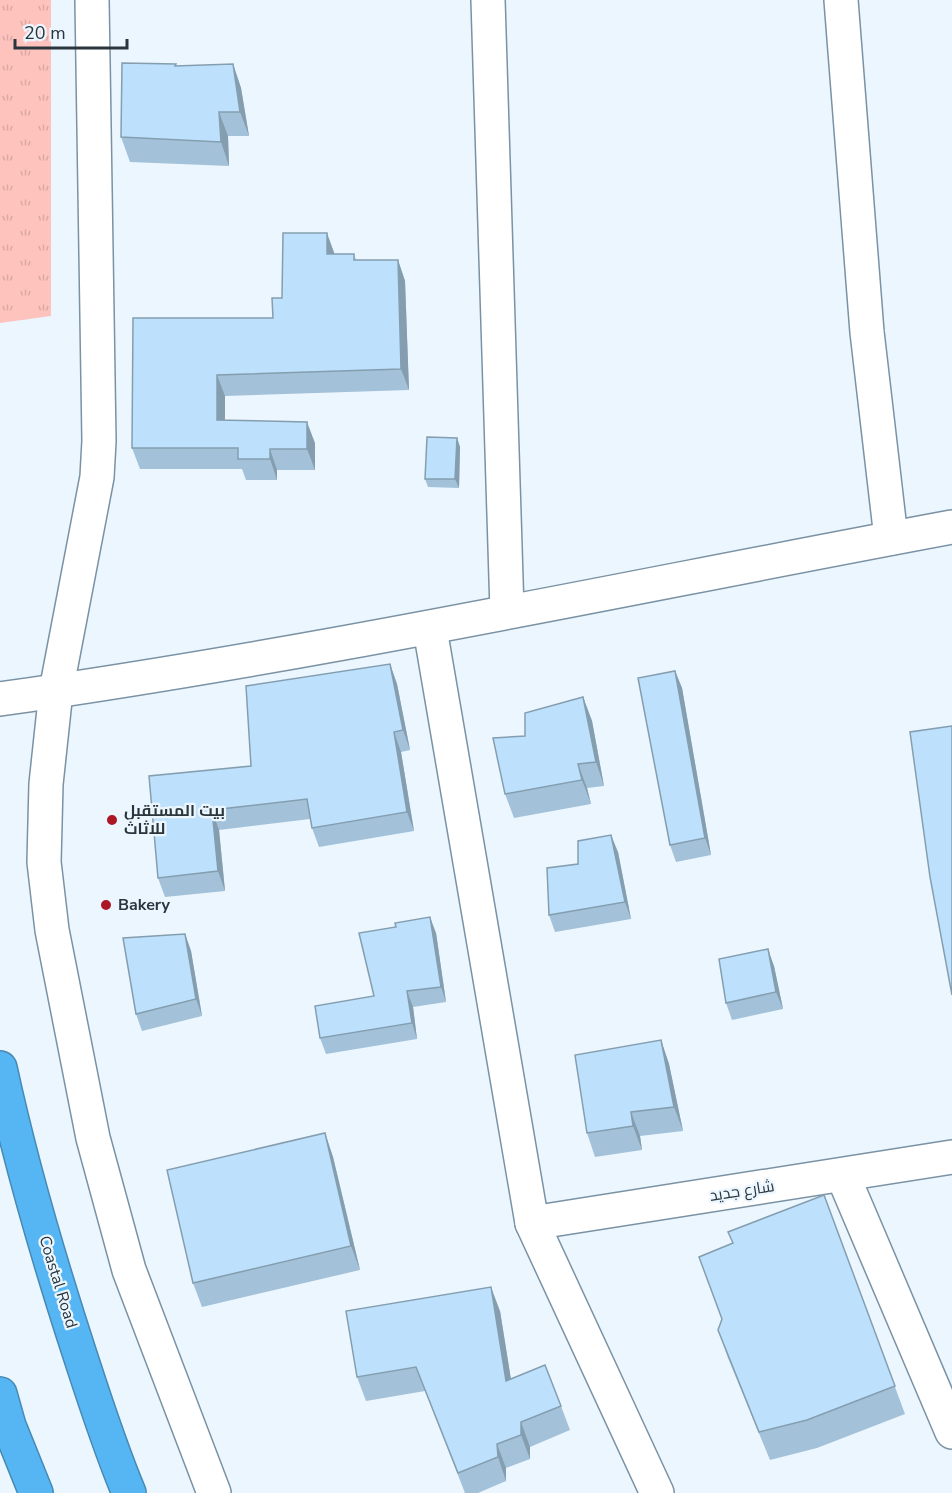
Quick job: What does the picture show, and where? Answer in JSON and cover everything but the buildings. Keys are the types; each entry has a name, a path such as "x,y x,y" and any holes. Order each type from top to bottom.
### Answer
{"highway":[{"name":"Coastal Road","path":"0,1068 14,1130 56,1282 114,1458 129,1493"},
{"path":"0,1394 9,1426 36,1493"}],"street":[{"path":"93,0 99,441 97,477 56,691 46,784 44,862 52,930 93,1138 129,1270 214,1493"},
{"path":"488,0 507,611"},
{"path":"842,0 867,332 891,538"},
{"path":"0,699 430,629 507,611 952,527"},
{"path":"430,629 532,1223 657,1493"},
{"name":"شارع جديد","path":"532,1223 952,1158"},
{"path":"843,1176 952,1432"}],"green space":[{"path":"0,0 51,0 51,316 0,323"}],"place":[{"name":"بيت المستقبل للاثاث","path":"112,820"},
{"name":"Bakery","path":"106,905"}]}
